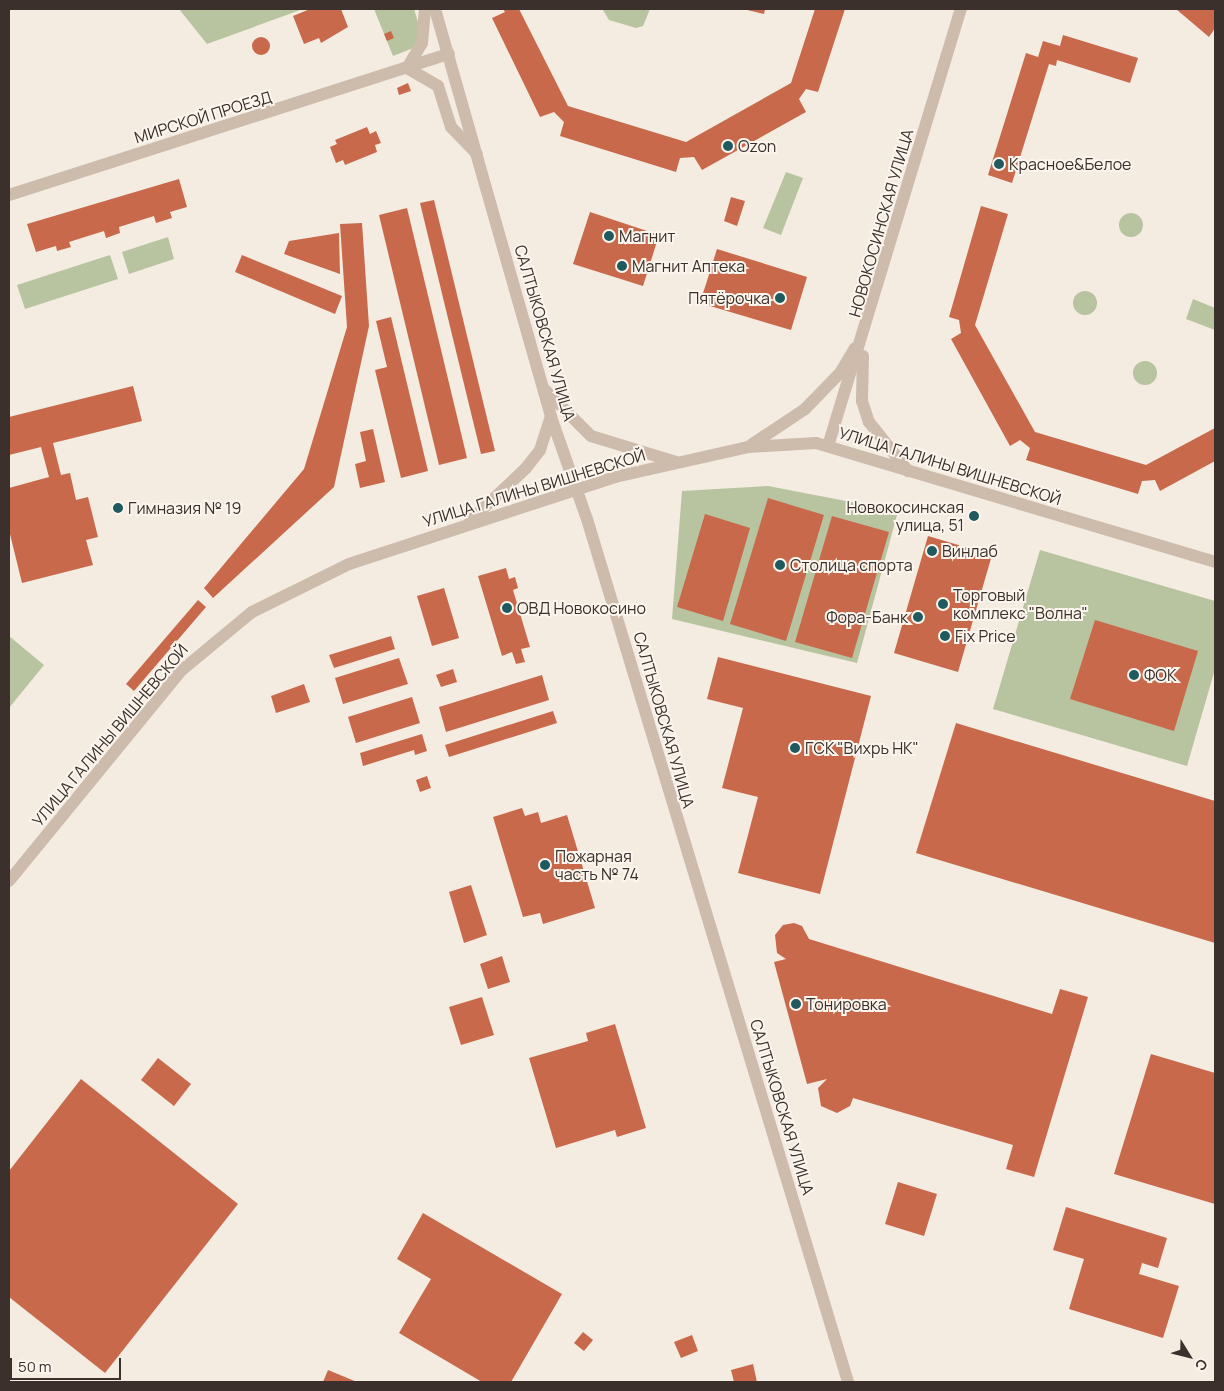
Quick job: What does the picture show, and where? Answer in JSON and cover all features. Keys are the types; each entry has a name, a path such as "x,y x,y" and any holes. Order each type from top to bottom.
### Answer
{"street":[{"path":"425,9 422,43 407,68 438,86 451,127 477,154"},
{"name":"САЛТЫКОВСКАЯ УЛИЦА","path":"435,9 551,417 576,489 848,1382"},
{"name":"НОВОКОСИНСКАЯ УЛИЦА","path":"828,446 866,331 961,9"},
{"name":"МИРСКОЙ ПРОЕЗД","path":"9,195 449,54"},
{"path":"748,447 786,425 824,392 866,331"},
{"path":"866,331 861,378 864,408 878,436 909,472"},
{"path":"543,388 590,436 678,463"},
{"path":"467,524 526,468 540,450 551,417"},
{"name":"УЛИЦА ГАЛИНЫ ВИШНЕВСКОЙ","path":"9,881 177,676 225,630 321,575 467,524 576,489 748,447 802,442 828,446 909,472 1215,562"}],"green space":[{"path":"179,9 303,9 207,44"},
{"path":"374,9 414,9 420,29 416,47 393,56"},
{"path":"650,9 643,26 636,28 609,20 603,10"},
{"path":"786,172 803,178 781,235 763,228"},
{"path":"1131,213 1136,214 1142,220 1142,230 1136,236 1131,237 1126,236 1120,230 1119,225 1120,220 1126,214"},
{"path":"168,237 174,259 129,274 122,252"},
{"path":"110,255 118,279 25,309 17,285"},
{"path":"1085,291 1090,292 1096,298 1096,308 1090,314 1085,315 1080,314 1074,308 1073,303 1074,298 1080,292"},
{"path":"1193,299 1215,308 1215,330 1186,319"},
{"path":"1145,361 1150,362 1156,368 1156,378 1150,384 1145,385 1140,384 1134,378 1133,373 1134,368 1140,362"},
{"name":"Столица спорта","path":"768,486 898,511 857,663 672,619 682,491"},
{"path":"1040,550 1215,601 1215,669 1187,766 993,709"},
{"path":"9,636 44,665 9,708"}],"building":[{"path":"310,9 341,9 348,27 321,43 319,38 304,44 293,16"},
{"path":"503,9 519,9 568,106 686,142 791,83 815,9 845,9 818,92 806,89 799,99 806,112 702,170 694,157 680,158 676,172 560,136 564,122 554,112 540,117 492,18 505,12"},
{"path":"743,9 765,9 764,14"},
{"path":"1176,9 1215,9 1215,28 1209,37"},
{"path":"391,31 394,38 387,41 384,34"},
{"path":"1063,35 1138,58 1130,83 1057,60 1056,66 1049,64 1012,183 988,175 1026,53 1038,57 1043,41 1060,46"},
{"path":"257,37 265,37 270,42 268,53 257,55 252,50 252,42"},
{"path":"408,83 411,91 399,95 397,88"},
{"path":"367,127 370,134 376,131 381,143 375,145 377,152 345,165 343,160 336,163 330,147 337,144 335,140"},
{"path":"179,179 187,207 170,212 172,218 156,223 154,216 119,227 120,233 106,238 104,231 69,242 71,247 57,251 56,246 36,252 27,224"},
{"path":"731,197 745,201 737,226 724,221"},
{"path":"434,200 495,451 481,454 420,203"},
{"path":"981,206 1008,214 975,325 1035,432 1146,465 1215,428 1215,461 1160,491 1155,480 1142,481 1138,494 1026,460 1030,448 1020,440 1010,446 951,339 961,333 959,320 949,317"},
{"path":"407,208 467,458 439,465 379,215"},
{"path":"590,212 659,235 643,286 573,264"},
{"path":"362,223 369,326 334,487 213,598 204,588 304,469 347,327 340,224"},
{"path":"339,233 340,274 284,254 289,241"},
{"path":"717,249 807,277 791,330 700,303"},
{"path":"242,255 342,296 335,314 235,272"},
{"path":"391,317 428,471 401,478 375,370 387,367 376,321"},
{"path":"133,386 142,421 53,443 61,475 70,473 76,500 88,497 98,537 86,540 93,565 22,583 9,530 9,488 49,477 41,447 9,455 9,417"},
{"path":"373,429 385,482 360,488 355,464 366,461 360,432"},
{"path":"768,498 824,515 786,641 730,624"},
{"path":"705,514 750,528 723,621 677,607"},
{"path":"832,516 889,532 852,658 795,642"},
{"name":"Торговый комплекс \"Волна\"","path":"928,536 992,555 958,672 894,653"},
{"path":"506,568 509,579 515,577 518,588 513,590 530,647 521,649 525,662 516,664 512,652 502,656 478,576"},
{"path":"444,588 459,638 432,646 417,596"},
{"path":"198,600 206,607 134,691 126,684"},
{"name":"ФОК","path":"1095,620 1198,651 1174,731 1070,699"},
{"path":"391,636 395,649 334,668 329,655"},
{"name":"ГСК \"Вихрь НК\"","path":"718,657 871,696 820,894 738,873 758,797 722,788 743,708 707,699"},
{"path":"399,658 408,684 343,704 335,678"},
{"path":"453,669 457,682 441,687 436,675"},
{"path":"542,675 549,700 446,732 439,707"},
{"path":"304,684 310,702 276,713 271,696"},
{"path":"412,697 420,723 356,743 348,717"},
{"path":"553,711 557,723 449,757 445,745"},
{"path":"956,723 1215,801 1215,943 916,853"},
{"path":"422,734 427,751 415,755 414,750 363,766 360,753"},
{"path":"427,776 431,788 420,792 416,780"},
{"name":"Пожарная часть № 74","path":"522,808 525,816 538,812 541,823 567,815 595,908 543,924 540,913 523,917 493,817"},
{"path":"471,885 487,935 464,943 449,892"},
{"path":"794,923 802,926 809,939 1052,1014 1060,989 1088,997 1034,1177 1006,1169 1013,1145 853,1098 850,1106 837,1113 821,1106 818,1088 827,1079 807,1084 774,962 786,959 777,953 775,935 783,925"},
{"path":"502,956 510,982 488,989 480,964"},
{"path":"482,997 494,1035 461,1045 449,1007"},
{"path":"615,1024 646,1128 617,1137 615,1130 556,1148 529,1058 588,1041 586,1033"},
{"path":"1151,1054 1215,1073 1215,1204 1114,1174"},
{"path":"158,1058 191,1084 174,1106 141,1080"},
{"path":"81,1079 238,1204 105,1373 9,1297 9,1171"},
{"path":"898,1182 937,1194 924,1236 885,1224"},
{"path":"1066,1207 1167,1238 1158,1268 1142,1263 1139,1274 1179,1286 1163,1338 1069,1309 1084,1259 1053,1250"},
{"path":"423,1213 562,1294 511,1382 482,1382 399,1333 431,1279 397,1259"},
{"path":"583,1332 593,1340 584,1351 574,1343"},
{"path":"692,1335 698,1351 681,1358 674,1342"},
{"path":"753,1364 757,1382 734,1382 731,1370"},
{"path":"328,1370 357,1382 323,1382"}],"place":[{"name":"Ozon","path":"728,146"},
{"name":"Красное&Белое","path":"999,164"},
{"name":"Магнит","path":"609,236"},
{"name":"Магнит Аптека","path":"622,266"},
{"name":"Пятёрочка","path":"780,298"},
{"name":"Гимназия № 19","path":"118,508"},
{"name":"Новокосинская улица, 51","path":"974,516"},
{"name":"Винлаб","path":"932,551"},
{"name":"Столица спорта","path":"780,565"},
{"name":"Торговый комплекс \"Волна\"","path":"943,604"},
{"name":"ОВД Новокосино","path":"507,608"},
{"name":"Фора-Банк","path":"918,617"},
{"name":"Fix Price","path":"945,636"},
{"name":"ФОК","path":"1134,675"},
{"name":"ГСК \"Вихрь НК\"","path":"795,748"},
{"name":"Пожарная часть № 74","path":"545,865"},
{"name":"Тонировка","path":"796,1004"}]}
